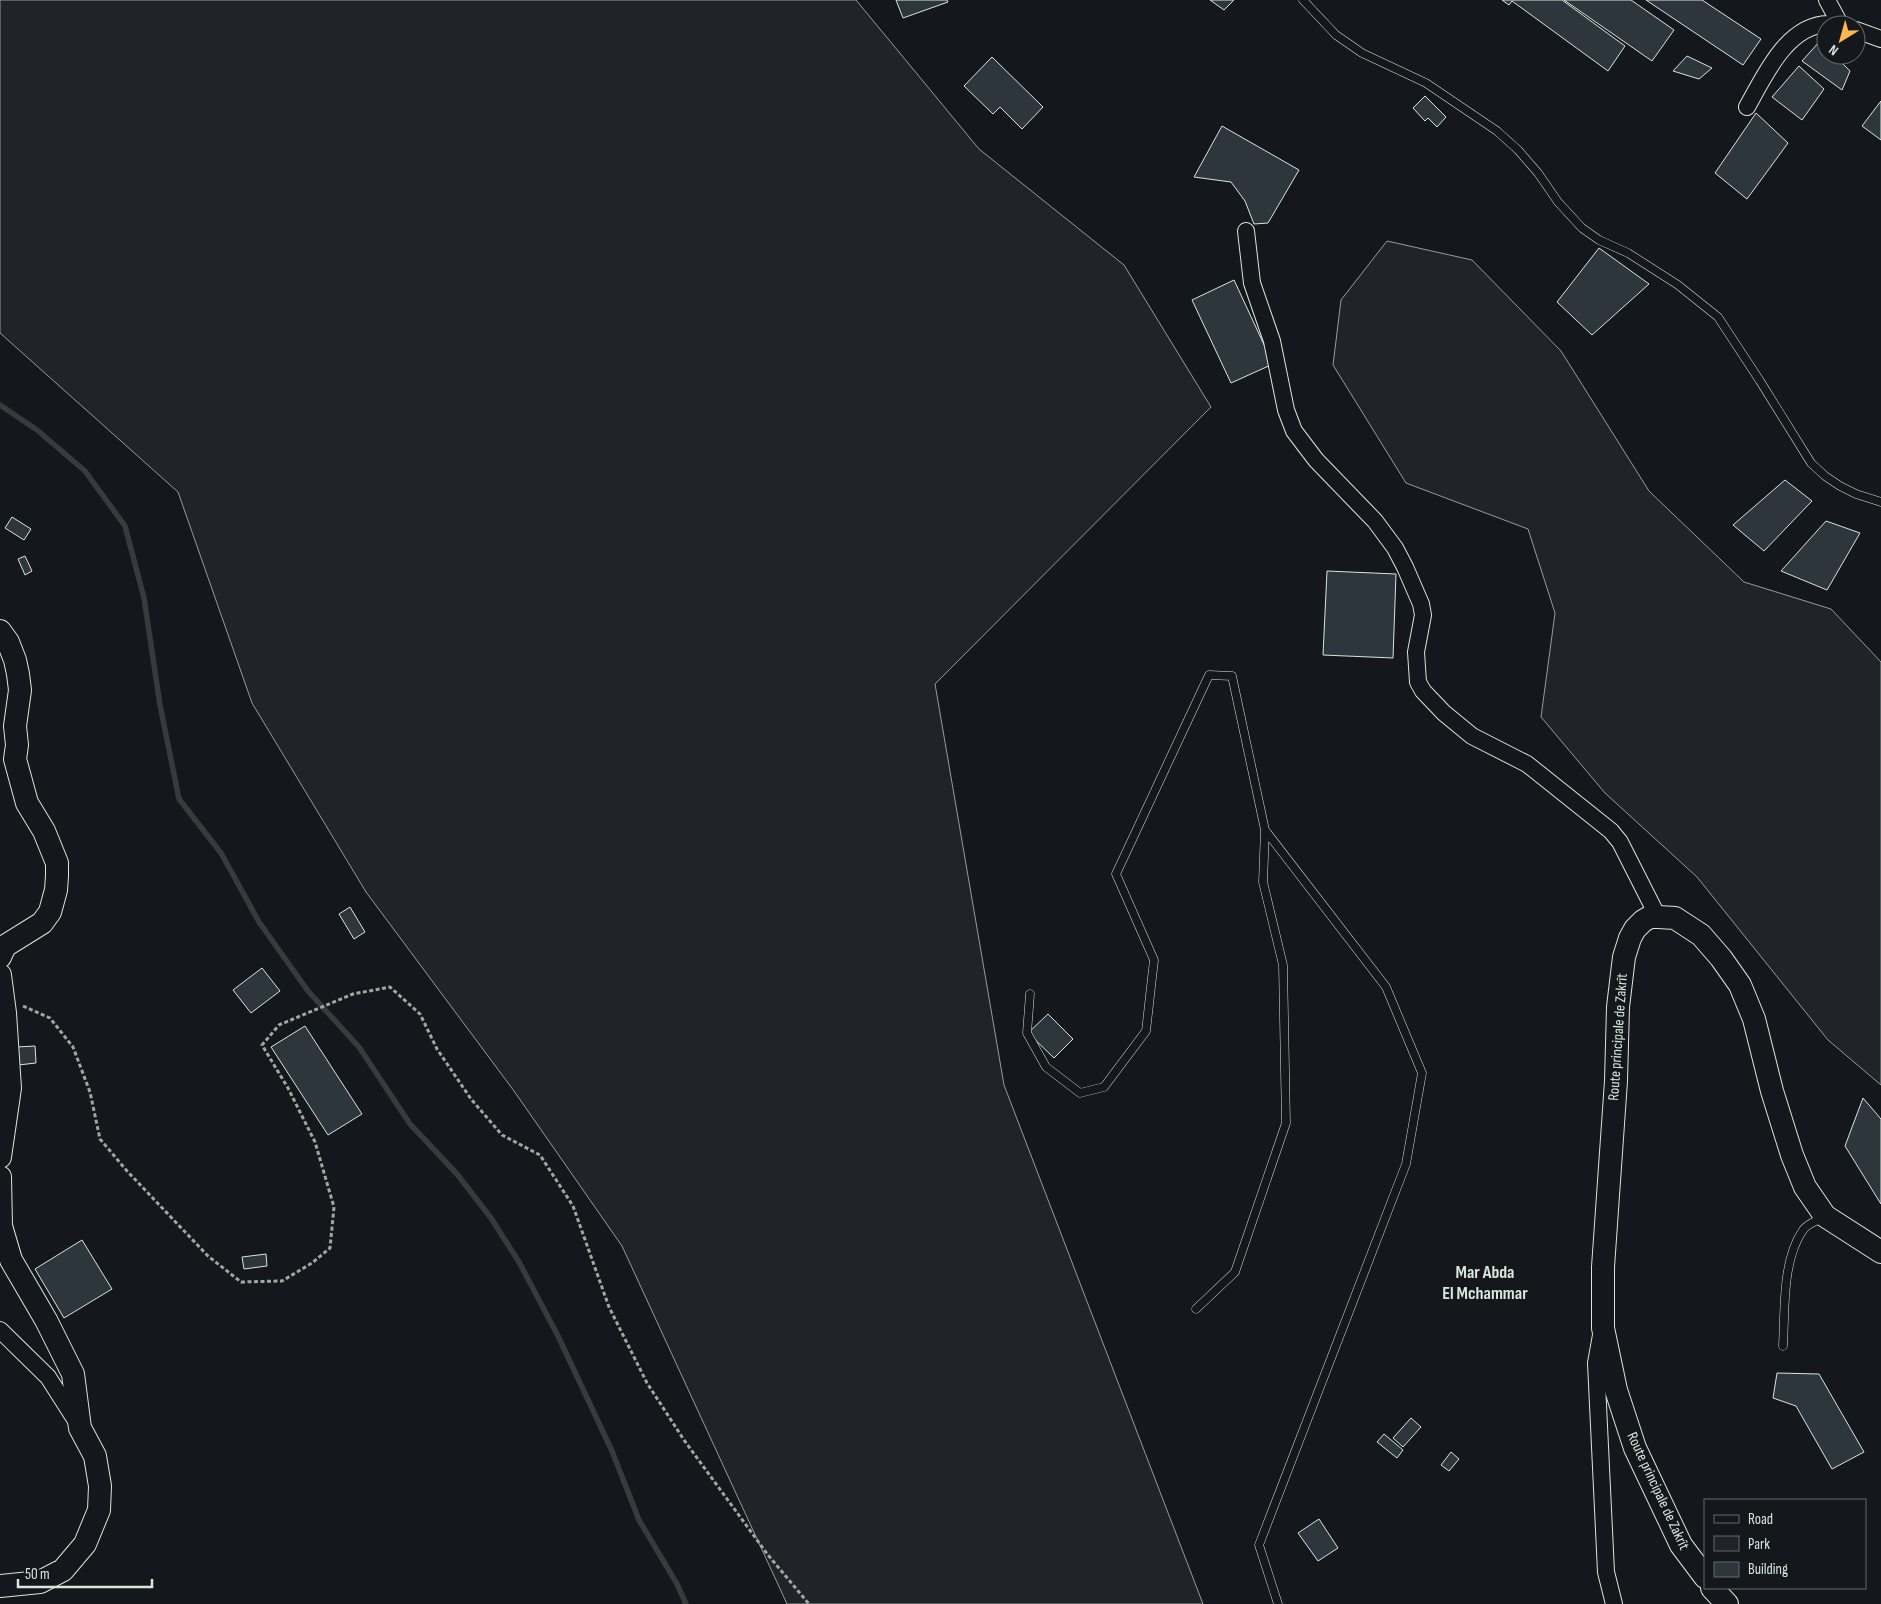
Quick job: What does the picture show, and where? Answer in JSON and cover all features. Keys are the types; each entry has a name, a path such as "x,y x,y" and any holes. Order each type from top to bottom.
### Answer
{"street":[{"path":"1827,0 1836,15"},
{"path":"1747,107 1765,75 1786,44 1816,25"},
{"path":"1866,34 1881,39"},
{"path":"1246,232 1252,283 1272,341 1286,410 1294,431 1316,460 1375,521 1395,548 1413,582 1421,604 1422,615 1416,652 1418,682 1423,691 1444,713 1472,736 1500,752 1527,764 1611,831 1620,842 1658,916 1675,918 1701,935 1721,958 1740,985 1754,1019 1772,1091 1792,1155 1805,1187 1825,1216 1881,1252"},
{"path":"0,631 8,642 15,660 20,690 15,726 17,745 15,760 27,803 44,831 57,869 56,890 50,912 42,923 5,946 0,958"},
{"name":"Route principale de Zakrît","path":"1658,916 1650,917 1635,929 1624,958 1618,1007 1616,1081 1603,1260 1603,1328 1616,1390 1635,1448 1681,1545 1704,1576"},
{"path":"0,1157 10,1088 1,986"},
{"path":"0,1177 1,1226 11,1260 46,1320 73,1374 80,1428"},
{"path":"1603,1328 1596,1363 1606,1572 1614,1604"},
{"path":"0,1330 48,1377 95,1456 100,1486 99,1510 85,1544 63,1570 40,1582 0,1586"},
{"path":"1713,1589 1728,1604"}],"lane":[{"path":"1303,0 1336,34 1362,53 1426,82 1497,131 1518,150 1538,173 1558,202 1582,228 1599,240 1628,253 1678,285 1718,317 1760,380 1811,463 1824,476 1840,486 1856,494 1881,502"},
{"path":"1030,994 1027,1033 1046,1067 1080,1093 1104,1086 1146,1031 1154,960 1116,874 1209,675 1232,676 1265,830 1263,882 1283,966 1286,1123 1234,1272 1196,1309"},
{"path":"1265,830 1386,987 1422,1073 1406,1164 1259,1545 1278,1604"},
{"path":"1783,1346 1785,1296 1790,1255 1804,1228 1825,1216"}],"path":[{"path":"1,986 50,1018 73,1047 90,1092 100,1139 127,1171 208,1256 241,1282 282,1281 312,1263 330,1248 334,1207 315,1142 288,1088 262,1045 279,1025 353,994 390,987 420,1014 438,1049 471,1100 502,1135 540,1155 573,1206 610,1307 647,1384 684,1440 768,1555 809,1604"}],"green space":[{"path":"0,0 856,0 979,149 1124,265 1211,407 935,684 1004,1085 1203,1604 787,1604 622,1246 514,1091 366,892 252,703 178,492 0,333"},
{"path":"1387,241 1472,260 1561,351 1649,491 1744,582 1831,609 1881,662 1881,1085 1828,1040 1697,877 1605,793 1541,717 1555,613 1528,529 1406,483 1333,365 1341,300"}],"building":[{"path":"896,0 947,0 948,2 903,18"},
{"path":"1210,0 1234,0 1224,10"},
{"path":"1502,0 1562,0 1625,46 1608,71 1512,1 1509,5"},
{"path":"1564,0 1631,0 1674,30 1652,61"},
{"path":"1646,0 1702,0 1761,39 1743,65"},
{"path":"1816,45 1816,65 1844,65 1850,71 1842,90 1802,61"},
{"path":"1687,56 1712,68 1699,79 1673,71"},
{"path":"992,57 1043,107 1022,129 1000,107 993,114 964,86"},
{"path":"1799,66 1824,89 1802,120 1772,97"},
{"path":"1425,96 1446,117 1437,127 1428,118 1425,121 1413,108"},
{"path":"1881,101 1881,140 1862,126"},
{"path":"1756,113 1788,143 1747,199 1715,173"},
{"path":"1222,126 1299,170 1268,223 1254,224 1245,201 1231,182 1194,177"},
{"path":"1599,248 1649,284 1592,335 1557,302"},
{"path":"1234,280 1273,364 1231,383 1192,300"},
{"path":"1785,480 1812,501 1764,551 1733,525"},
{"path":"12,517 31,529 24,540 5,528"},
{"path":"1826,521 1860,533 1827,590 1781,571"},
{"path":"25,556 32,571 25,575 18,559"},
{"path":"1327,571 1396,574 1393,658 1323,655"},
{"path":"350,907 365,932 354,939 339,914"},
{"path":"262,968 280,991 251,1013 233,990"},
{"path":"1048,1014 1073,1039 1054,1058 1028,1033"},
{"path":"305,1026 362,1114 328,1135 271,1047"},
{"path":"35,1046 36,1063 18,1065 17,1047"},
{"path":"1863,1098 1881,1119 1881,1204 1845,1146"},
{"path":"82,1240 112,1289 64,1318 35,1269"},
{"path":"266,1254 267,1266 244,1269 242,1257"},
{"path":"1777,1373 1819,1374 1864,1452 1832,1469 1796,1406 1773,1398"},
{"path":"1411,1418 1421,1427 1403,1447 1393,1438"},
{"path":"1384,1434 1403,1450 1397,1458 1377,1442"},
{"path":"1451,1452 1459,1459 1449,1471 1441,1465"},
{"path":"1319,1519 1338,1548 1318,1561 1298,1533"}],"waterway":[{"path":"0,405 37,430 85,471 125,526 144,598 160,705 179,799 221,853 259,922 308,991 359,1047 410,1124 457,1174 491,1218 519,1262 558,1336 612,1451 639,1520 677,1584 686,1604"}],"district":[{"name":"Mar Abda El Mchammar","path":"1485,1282"}]}
